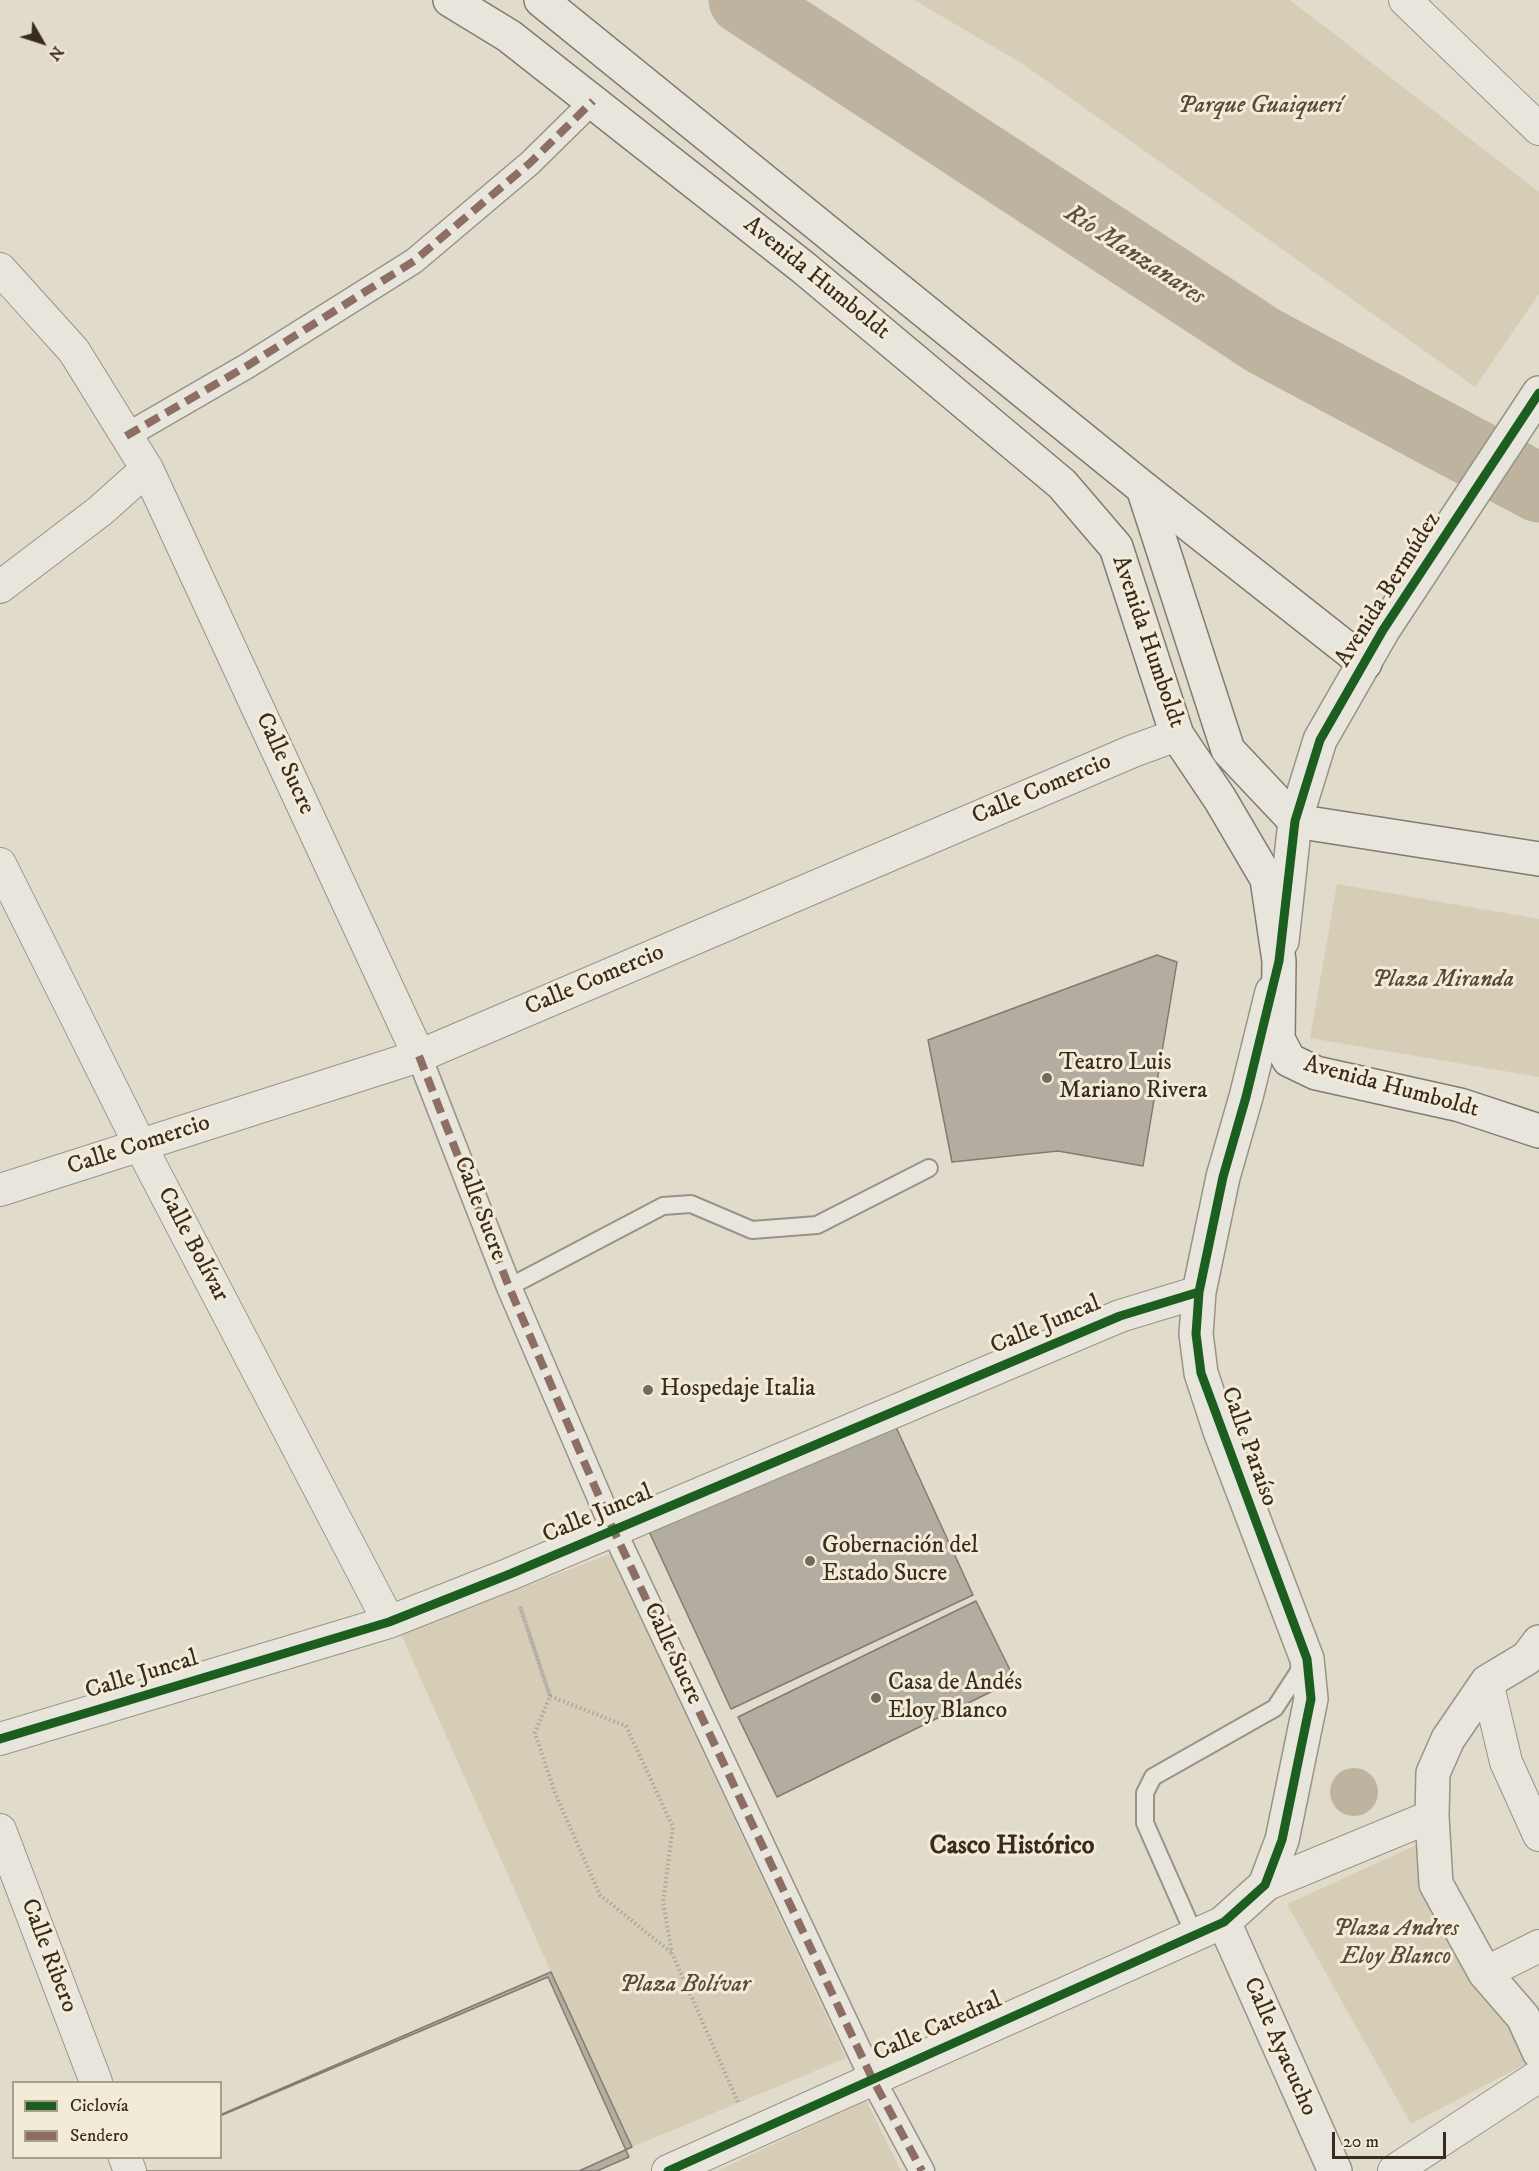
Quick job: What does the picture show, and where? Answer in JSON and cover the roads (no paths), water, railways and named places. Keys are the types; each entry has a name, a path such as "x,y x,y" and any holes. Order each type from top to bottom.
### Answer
{"main road":[{"name":"Avenida Humboldt","path":"450,0 509,36 804,268 1062,483 1116,547 1177,735 1220,799 1267,879 1279,961 1278,1039 1289,1060 1316,1073 1460,1105 1539,1131"},
{"name":"Avenida Humboldt","path":"541,0 1143,488 1228,750 1295,820"},
{"name":"Avenida Bermúdez","path":"1279,961 1295,820 1320,740 1383,630 1539,393"},
{"path":"1143,488 1365,663"},
{"path":"1295,820 1539,859"},
{"name":"Calle Paraíso","path":"1224,1922 1265,1885 1282,1840 1311,1699 1308,1659 1201,1373 1196,1334 1198,1293 1222,1177 1246,1097 1279,961"},
{"path":"1539,1642 1527,1658 1487,1682 1448,1739 1433,1773 1432,1816 1436,1884 1485,1973 1524,2017 1539,2052"},
{"name":"Calle Ayacucho","path":"1224,1922 1335,2171"}],"street":[{"path":"1405,0 1539,129"},
{"path":"126,436 247,366 414,261 530,163 593,101"},
{"name":"Calle Sucre","path":"0,269 74,351 147,469 419,1056 509,1287 614,1529 872,2078 922,2171"},
{"path":"0,587 100,511 147,469"},
{"name":"Calle Comercio","path":"0,1190 419,1056 1133,751 1177,735"},
{"name":"Calle Bolívar","path":"0,864 140,1145 389,1622"},
{"name":"Calle Juncal","path":"0,1738 389,1622 510,1574 1120,1316 1198,1293"},
{"path":"1487,1682 1506,1762 1539,1835"},
{"path":"1265,1885 1432,1816"},
{"name":"Calle Ribero","path":"0,1830 96,2081"},
{"name":"Calle Catedral","path":"669,2171 1224,1922"},
{"path":"1485,1973 1539,1946"},
{"path":"1394,2171 1539,2076"}],"lane":[{"path":"509,1287 663,1206 691,1204 752,1230 817,1225 929,1168"},
{"path":"1195,1936 1144,1823 1145,1793 1153,1777 1275,1708 1308,1659"}],"waterway":[{"name":"Río Manzanares","path":"743,0 1264,341 1539,488"}],"place":[{"name":"Teatro Luis Mariano Rivera","path":"1047,1078"},
{"name":"Hospedaje Italia","path":"648,1390"},
{"name":"Gobernación del Estado Sucre","path":"810,1561"},
{"name":"Casa de Andés Eloy Blanco","path":"876,1698"}],"district":[{"name":"Casco Histórico","path":"1012,1848"}],"park label":[{"name":"Parque Guaiquerí","path":"1260,107"},
{"name":"Plaza Miranda","path":"1443,981"},
{"name":"Plaza Andres Eloy Blanco","path":"1396,1944"},
{"name":"Plaza Bolívar","path":"685,1986"}]}
